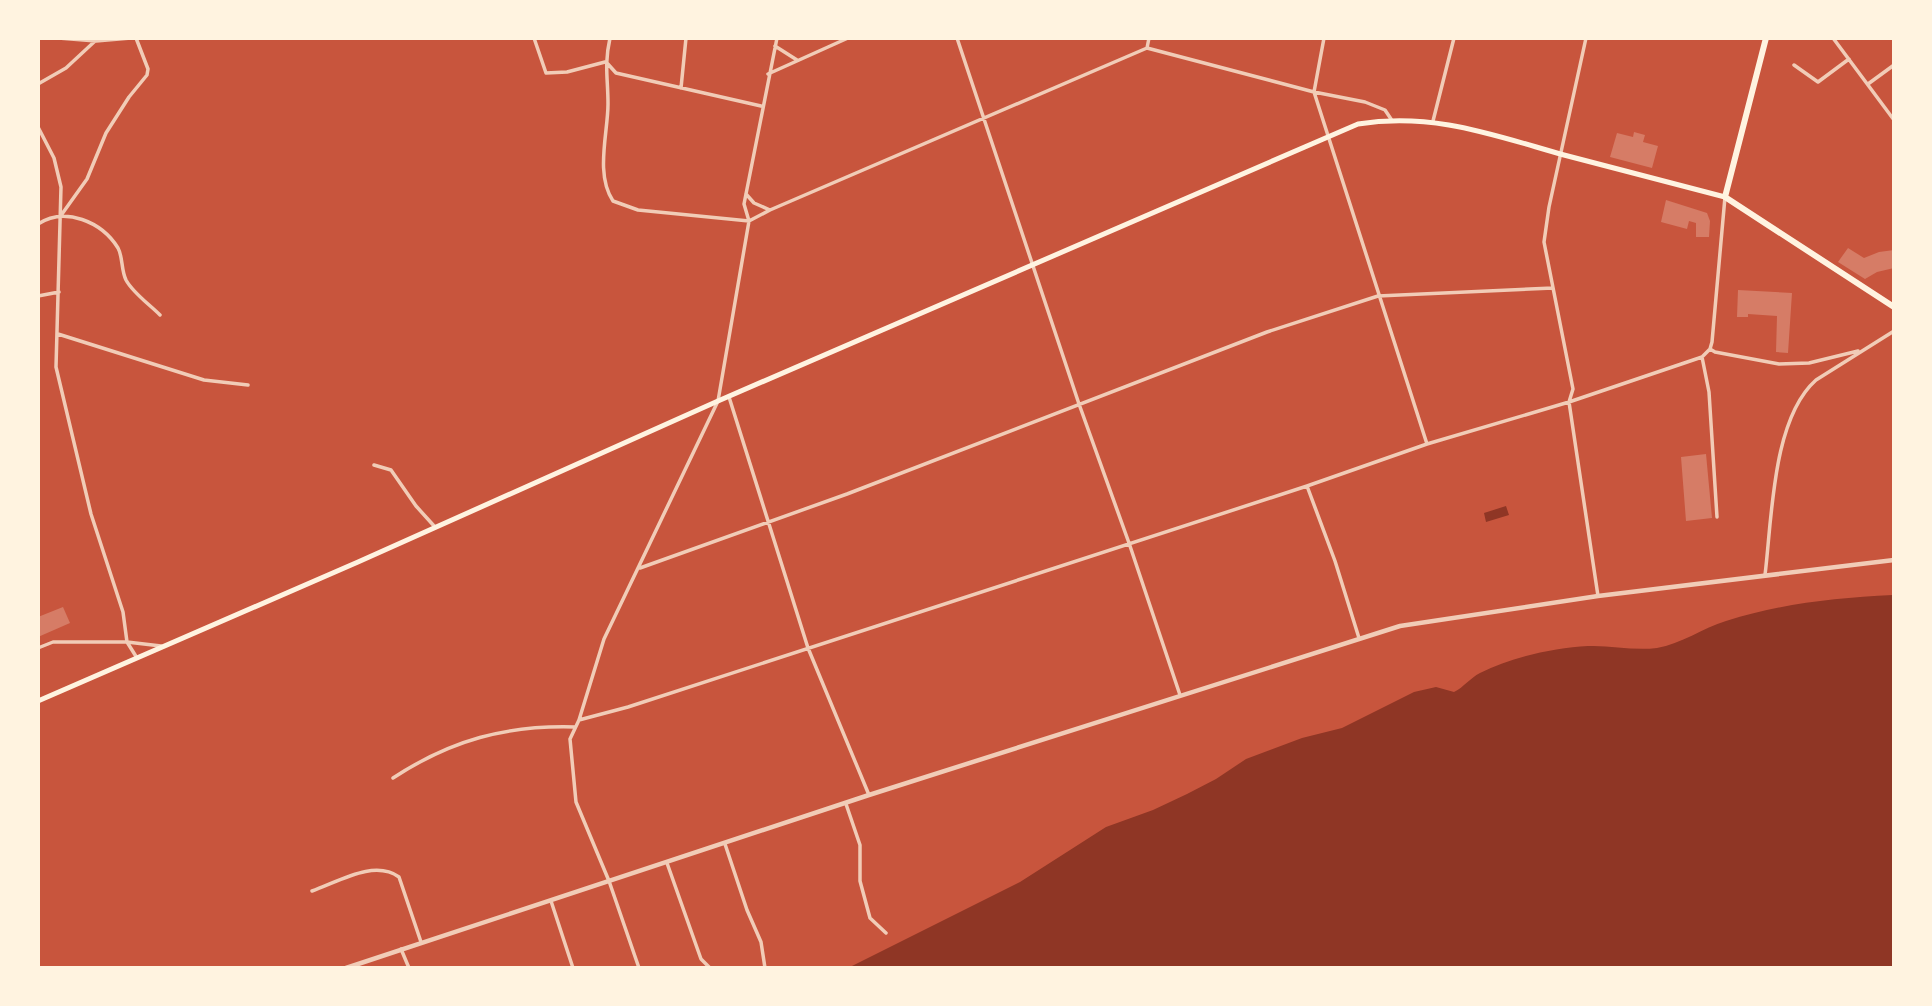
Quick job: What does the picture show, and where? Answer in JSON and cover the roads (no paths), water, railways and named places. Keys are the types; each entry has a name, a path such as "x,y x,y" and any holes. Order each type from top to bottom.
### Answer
{"highway":[{"path":"1766,38 1725,197 1894,307"}],"main road":[{"path":"39,700 436,528 718,401 1358,124 1391,119 1433,121 1725,197"}],"street":[{"path":"58,38 96,41 134,38 148,69 142,84 129,96 106,134 88,179 60,216"},
{"path":"534,38 547,73 567,72 605,62"},
{"path":"610,38 605,62 608,105 603,144 607,188 613,201 638,210 749,221 1147,48 1365,103 1385,110 1391,119"},
{"path":"681,88 686,38"},
{"path":"639,968 609,881 576,802 569,751 570,739 579,720 604,639 718,401 749,221 744,204 745,194 776,38"},
{"path":"768,74 848,38"},
{"path":"957,38 1079,404 1180,695"},
{"path":"1147,48 1149,38"},
{"path":"1324,38 1314,92 1427,444"},
{"path":"1433,121 1454,38"},
{"path":"1586,38 1549,207 1544,242 1573,389 1569,402 1598,596"},
{"path":"1833,38 1894,120"},
{"path":"38,84 66,68 96,41"},
{"path":"775,46 797,60"},
{"path":"1794,65 1818,82 1849,59"},
{"path":"605,62 615,73 761,106"},
{"path":"1868,84 1894,65"},
{"path":"38,127 54,158 61,187 56,367 91,514 123,612 127,642 137,659"},
{"path":"745,194 754,203 770,210"},
{"path":"579,720 628,707 1307,486 1427,444 1569,402 1702,357 1710,349 1725,197"},
{"path":"38,224 48,218 77,216 107,235 119,250 126,280 160,315"},
{"path":"640,568 769,523 1267,332 1378,296 1553,288"},
{"path":"38,296 59,292"},
{"path":"1765,575 1782,441 1790,419 1807,388 1836,366 1894,331"},
{"path":"57,334 204,380 248,385"},
{"path":"1710,349 1779,365 1809,363 1863,349"},
{"path":"1702,357 1709,392 1717,517"},
{"path":"729,397 808,648 869,795"},
{"path":"374,465 391,470 416,506 436,528"},
{"path":"1307,486 1359,638"},
{"path":"346,968 869,795 1359,638 1414,623 1598,596 1894,560"},
{"path":"38,648 52,642 127,642 165,647"},
{"path":"394,778 422,760 471,739 542,726 575,727"},
{"path":"846,804 860,845 860,881 870,918 886,933"},
{"path":"724,844 761,942 765,968"},
{"path":"667,863 701,959 710,968"},
{"path":"312,891 372,870 391,871 399,877 421,942"},
{"path":"551,901 573,968"},
{"path":"401,949 409,968"}]}
